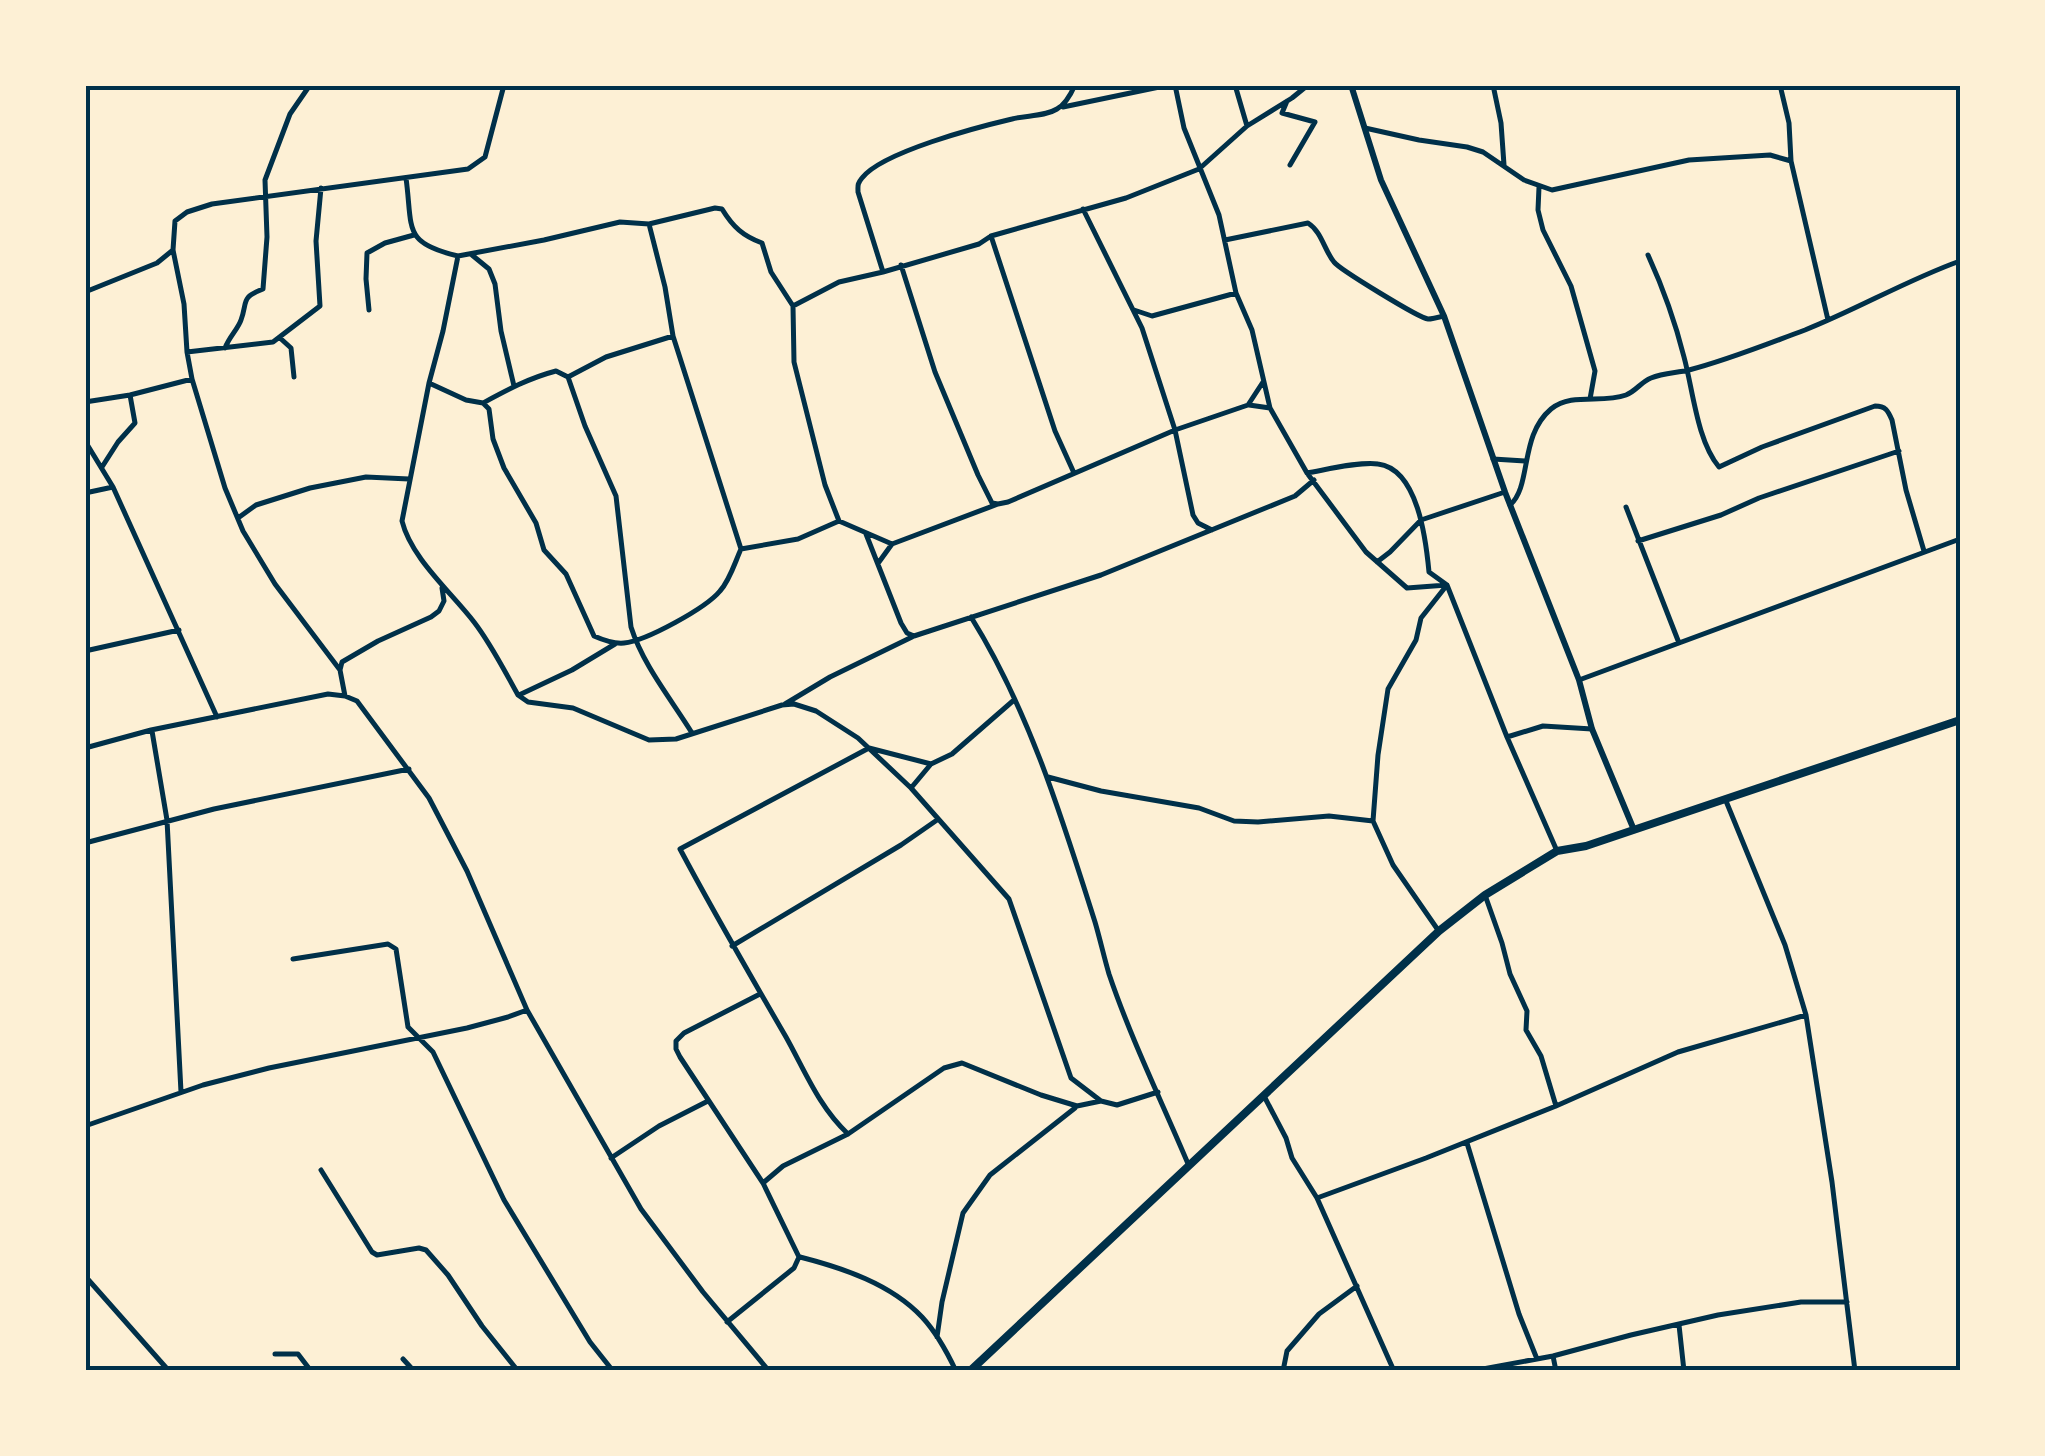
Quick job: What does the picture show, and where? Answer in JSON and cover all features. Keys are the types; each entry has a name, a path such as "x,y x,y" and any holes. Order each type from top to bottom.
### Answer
{"main road":[{"path":"970,1371 1439,931 1485,895 1557,851 1586,846 1960,720"}],"street":[{"path":"225,348 241,322 243,304 264,289 265,180 290,114 310,85"},
{"path":"340,670 275,584 243,531 225,488 192,380 184,304 173,250 175,221 187,212 212,204 468,170 485,157 504,85"},
{"path":"883,272 858,192 862,178 906,150 1012,118 1053,112 1075,85"},
{"path":"1060,107 1172,85 1184,128 1218,215 1270,408 1307,473 1366,552 1407,588 1446,584"},
{"path":"1236,85 1246,126"},
{"path":"793,306 839,282 1126,198 1199,169 1246,126 1308,85"},
{"path":"1351,85 1381,180 1444,316 1504,492 1634,830"},
{"path":"1493,85 1504,165"},
{"path":"1780,85 1789,123 1791,161 1828,320"},
{"path":"1287,102 1282,113 1315,122 1290,165"},
{"path":"1365,128 1468,147 1483,152 1524,180 1552,190 1689,160 1770,155 1791,161"},
{"path":"406,178 414,235 430,249 458,256 620,222 649,224 722,209 732,226 762,243 771,272 793,306 794,362 825,484 839,521"},
{"path":"1539,187 1538,210 1543,230 1572,286 1595,371 1590,399"},
{"path":"187,352 273,342 320,306 316,241 321,188"},
{"path":"1084,210 1142,328 1175,430 1193,515 1198,523 1212,530"},
{"path":"1225,240 1308,223 1315,227 1337,266 1415,314 1426,318 1444,316"},
{"path":"519,695 618,643 670,625 712,599 723,588 740,549 673,336 649,224"},
{"path":"369,310 367,253 414,235"},
{"path":"991,236 1055,432 1074,472"},
{"path":"85,292 157,263 173,250"},
{"path":"471,254 489,269 495,284 514,386"},
{"path":"1648,255 1664,290 1703,436 1719,467 1762,447 1882,406 1888,411 1924,551"},
{"path":"458,256 402,521 404,530 473,621 519,695 528,702 574,708 649,740 676,739 782,706 794,704 816,710 869,748 911,788 1010,900 1071,1078 1100,1102"},
{"path":"1510,506 1518,497 1531,440 1550,410 1572,400 1625,396 1652,377 1731,357 1828,320 1910,280 1960,261"},
{"path":"901,266 923,338 950,406 988,497 998,504"},
{"path":"1131,309 1152,316 1236,293"},
{"path":"1142,328 1152,316"},
{"path":"568,377 606,357 673,336"},
{"path":"280,338 291,348 294,377"},
{"path":"483,403 514,386 556,371 568,377 616,496 635,640 692,734"},
{"path":"85,402 192,380"},
{"path":"1248,405 1263,382"},
{"path":"429,384 483,403 489,409 504,468 536,523 544,550 566,574 594,636 618,643"},
{"path":"102,467 135,424 130,395"},
{"path":"878,563 892,544 1028,494 1175,430 1248,405 1270,408"},
{"path":"85,440 113,487 217,717"},
{"path":"1638,542 1899,450"},
{"path":"1493,459 1525,461"},
{"path":"1307,473 1370,463 1383,464 1399,473 1422,520 1429,572 1446,584 1557,851"},
{"path":"238,518 256,505 310,488 366,477 409,478"},
{"path":"782,706 830,677 914,636 1101,575 1295,496 1314,480"},
{"path":"85,493 113,487"},
{"path":"1377,562 1422,520 1504,492"},
{"path":"1626,508 1679,644"},
{"path":"740,549 798,538 839,521 892,544"},
{"path":"864,530 901,623 906,633 914,636"},
{"path":"1579,680 1960,539"},
{"path":"1439,931 1393,865 1373,821 1388,689 1416,640 1420,618 1446,584"},
{"path":"345,696 342,662 431,618 444,601 442,585"},
{"path":"972,616 1015,699 1046,777 1127,1021 1189,1166"},
{"path":"85,651 179,630"},
{"path":"85,748 152,730 328,694 357,702 428,798 467,871 527,1010 641,1209 727,1322 770,1371"},
{"path":"911,788 931,764 952,754 1015,699"},
{"path":"1507,738 1543,726 1592,729"},
{"path":"152,730 167,820 181,1092"},
{"path":"848,1134 825,1109 680,849 869,748 931,764"},
{"path":"85,842 167,820 409,769"},
{"path":"1046,777 1199,808 1245,822 1329,816 1373,821"},
{"path":"1725,798 1784,945 1806,1015 1855,1371"},
{"path":"732,946 937,820"},
{"path":"1485,895 1510,974 1527,1011 1526,1030 1541,1056 1556,1106"},
{"path":"293,958 388,944 396,949 408,1027 428,1045 504,1200 590,1342 613,1371"},
{"path":"760,994 684,1033 676,1041 680,1058 763,1183 799,1257 834,1266 891,1292 921,1316 956,1371"},
{"path":"85,1126 181,1092 269,1068 420,1038 527,1010"},
{"path":"1317,1198 1556,1106 1678,1052 1806,1015"},
{"path":"763,1183 783,1166 848,1134 944,1068 962,1064 1077,1106 1100,1102 1117,1105 1158,1092"},
{"path":"1264,1096 1292,1158 1317,1198 1394,1371"},
{"path":"610,1158 659,1126 708,1101"},
{"path":"937,1337 963,1214 990,1175 1077,1106"},
{"path":"1466,1142 1537,1359"},
{"path":"321,1170 372,1252 377,1255 426,1250 518,1371"},
{"path":"727,1322 794,1268 799,1257"},
{"path":"85,1276 170,1371"},
{"path":"1283,1371 1286,1352 1308,1326 1358,1286"},
{"path":"1472,1371 1553,1356 1718,1315 1802,1302 1847,1302"},
{"path":"1679,1324 1684,1371"},
{"path":"274,1354 298,1354 311,1371"},
{"path":"1553,1356 1556,1371"},
{"path":"403,1359 414,1371"}]}
